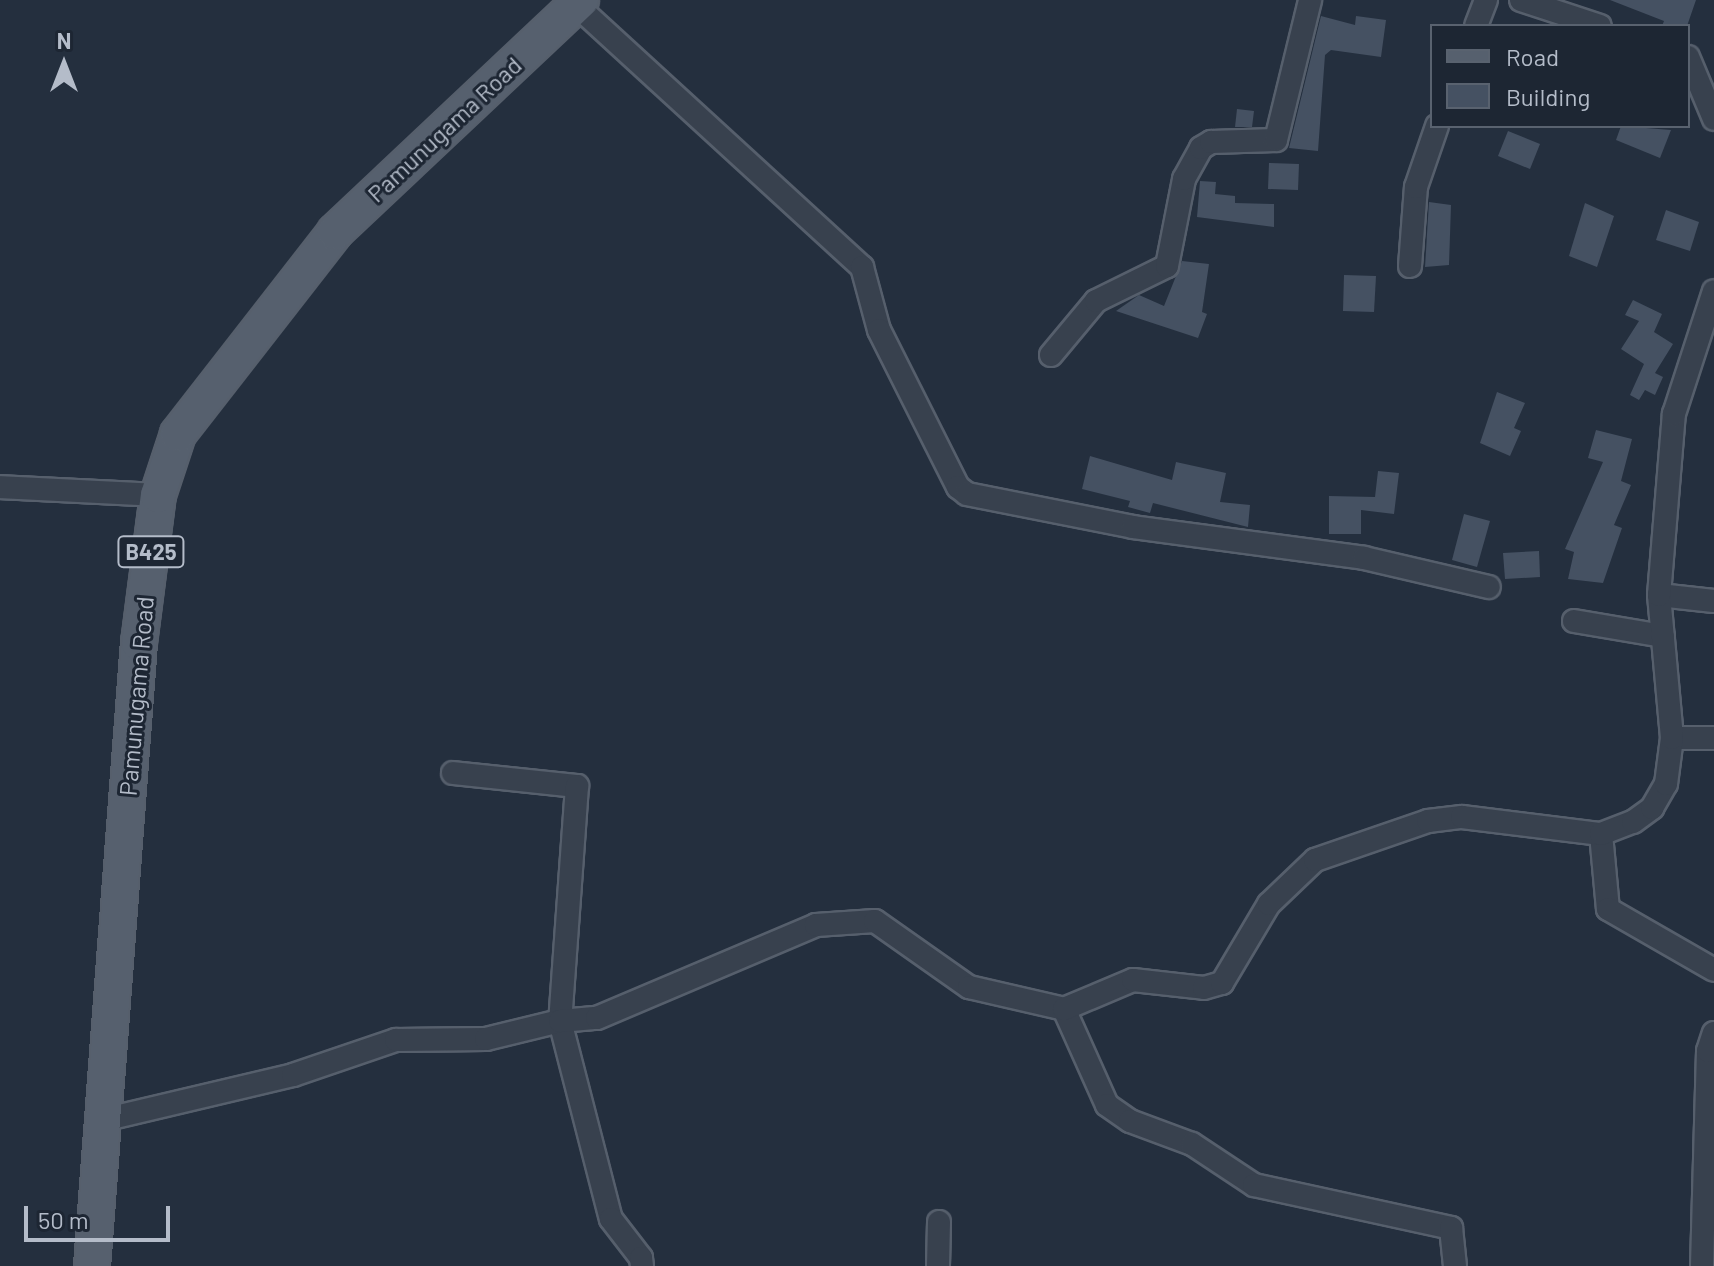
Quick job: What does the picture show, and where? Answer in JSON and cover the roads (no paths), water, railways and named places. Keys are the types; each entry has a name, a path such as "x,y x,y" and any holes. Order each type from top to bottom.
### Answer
{"main road":[{"name":"Pamunugama Road","path":"92,1266 139,643 158,495 178,434 335,232 578,3"}],"street":[{"path":"1051,355 1096,301 1167,266 1184,179 1201,148 1211,142 1276,140 1310,0"},
{"path":"1477,24 1486,0"},
{"path":"1521,0 1594,24"},
{"path":"578,3 862,267 879,330 958,487 967,494 1133,527 1364,558 1489,587"},
{"path":"1690,62 1714,119"},
{"path":"1410,266 1416,187 1436,128"},
{"path":"103,1120 293,1075 396,1040 486,1039 560,1021 597,1018 816,925 875,921 969,987 1064,1009 1133,980 1204,988 1222,983 1269,904 1300,869 1428,821 1495,818 1601,834 1652,808 1666,784 1672,738 1659,595 1674,414 1714,291"},
{"path":"0,487 158,495"},
{"path":"1659,595 1714,601"},
{"path":"1574,621 1663,636"},
{"path":"1672,738 1714,738"},
{"path":"453,773 577,786 560,1021 611,1219 641,1258 642,1266"},
{"path":"1601,834 1608,909 1714,970"},
{"path":"1064,1009 1107,1105 1130,1121 1192,1144 1254,1185 1451,1228 1455,1266"},
{"path":"1702,1266 1708,1051 1714,1033"},
{"path":"938,1266 939,1222"}]}
